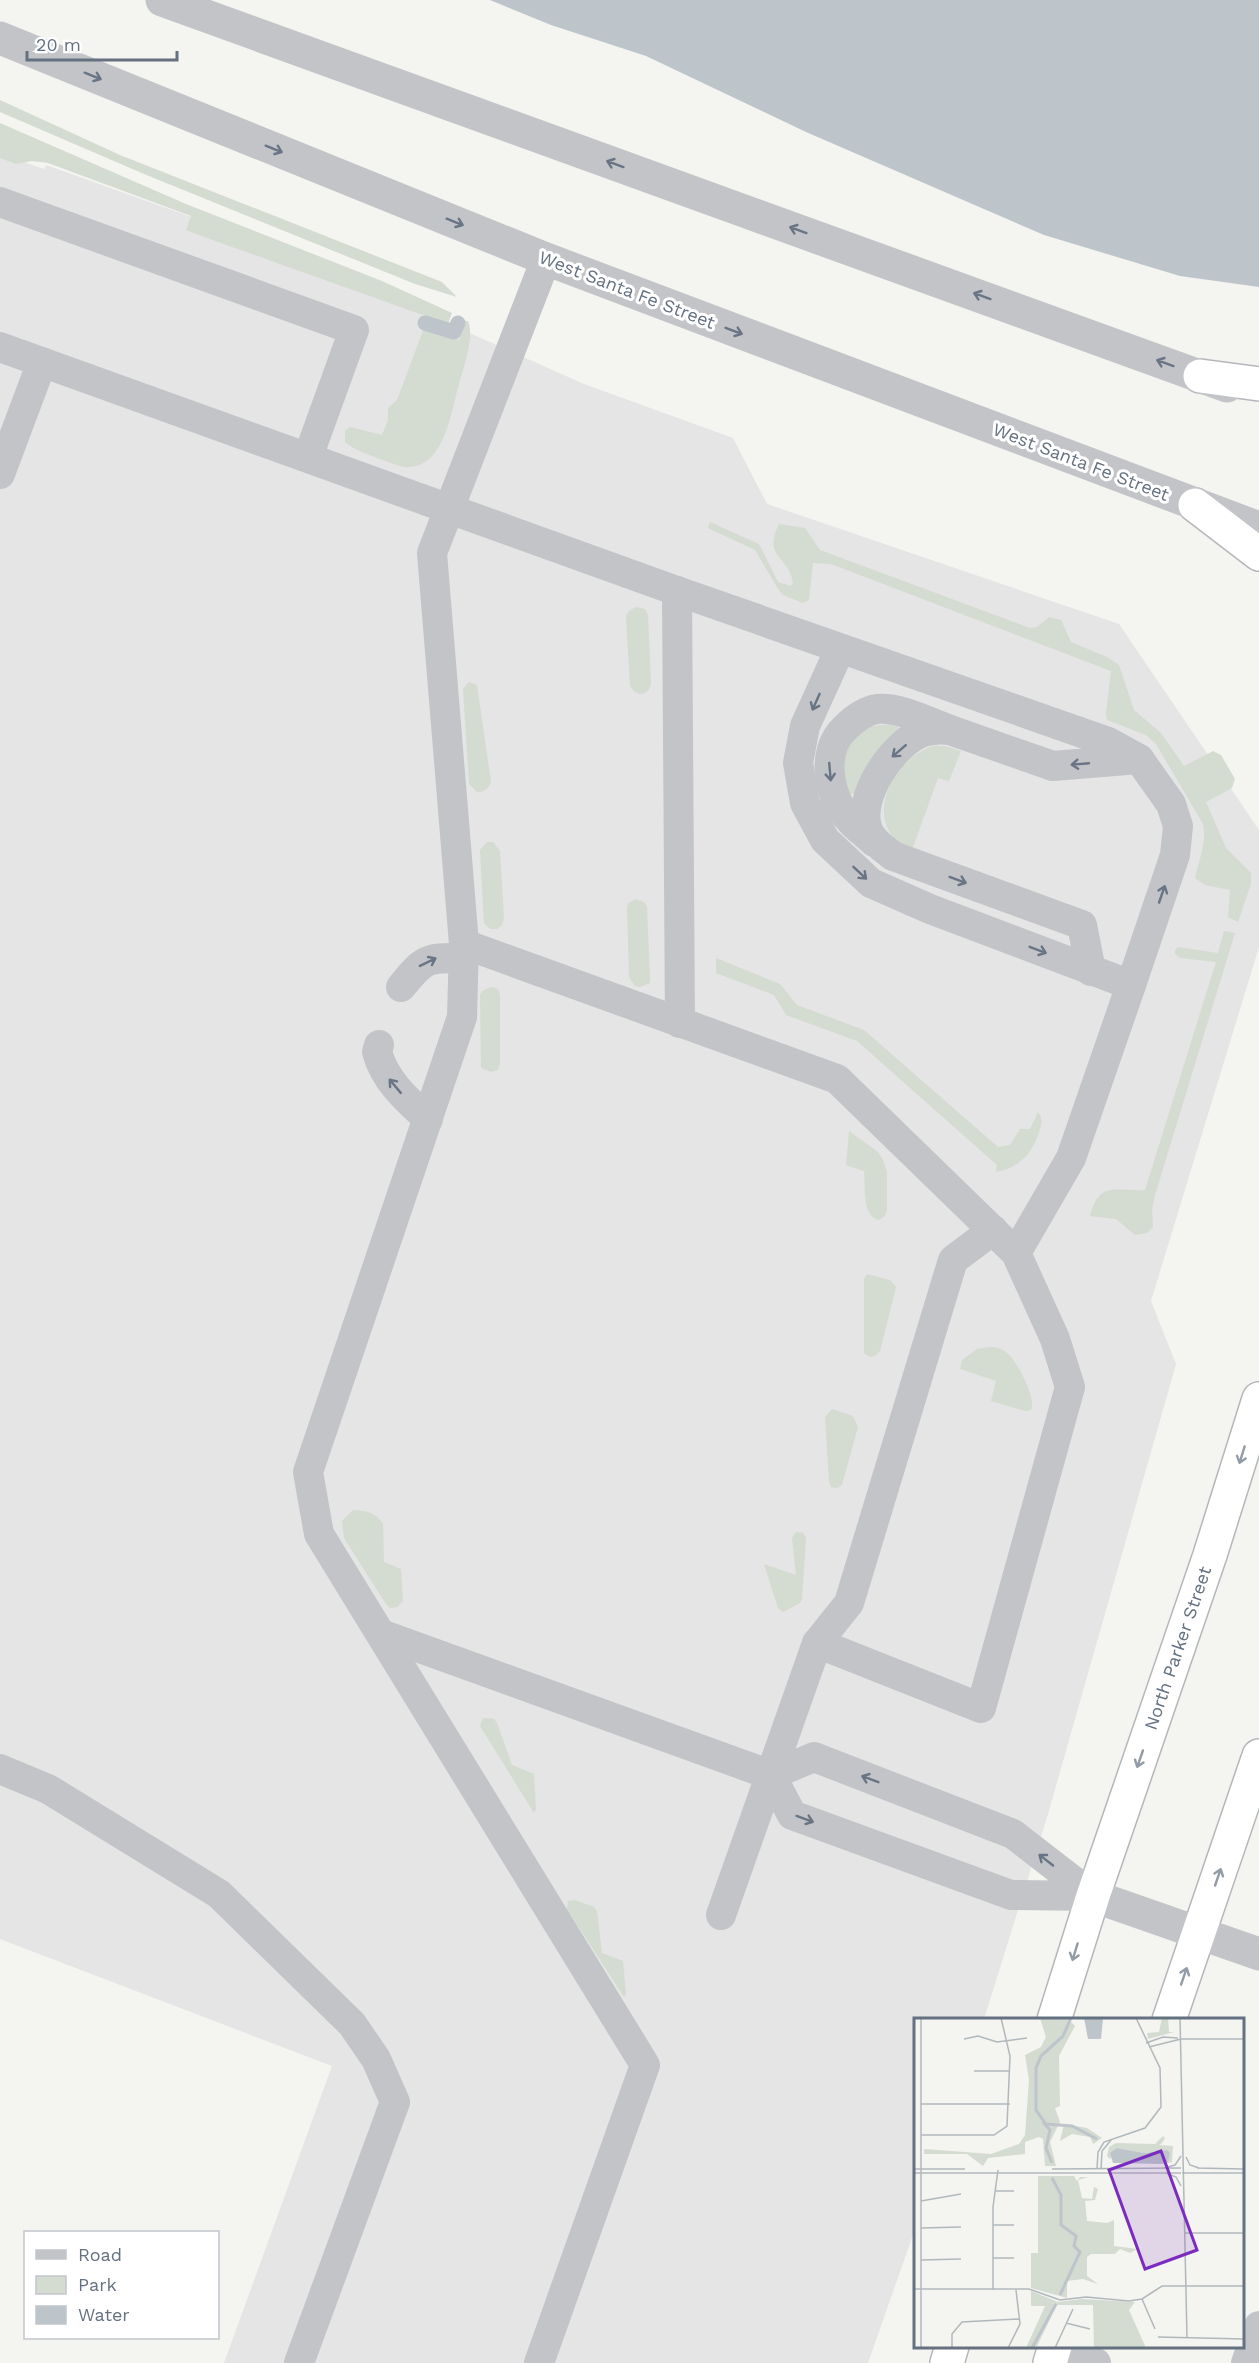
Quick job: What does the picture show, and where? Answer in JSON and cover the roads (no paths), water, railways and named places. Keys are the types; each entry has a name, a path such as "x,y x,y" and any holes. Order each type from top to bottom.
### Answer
{"highway":[{"path":"1200,376 1259,384"},
{"path":"1194,505 1259,554"},
{"name":"North Parker Street","path":"1054,2018 1092,1896 1210,1555 1259,1399"},
{"path":"1169,2018 1259,1756"},
{"path":"947,2363 951,2348"}],"street":[{"path":"162,0 1259,398"},
{"name":"West Santa Fe Street","path":"0,38 546,259 1259,528"},
{"path":"1092,1896 1259,1954"}],"lane":[{"path":"0,202 354,330 308,457"},
{"path":"539,2363 645,2065 319,1534 308,1472 462,1017 464,951 432,553 546,259"},
{"path":"0,347 677,591 1108,742 1139,759 1171,804 1178,826 1175,855 1071,1158 1016,1253"},
{"path":"0,474 42,362"},
{"path":"677,591 680,1023"},
{"path":"840,649 805,726 798,763 805,803 825,840 871,883 930,909 1131,985"},
{"path":"1091,970 1082,925 893,856 880,847 849,819 831,785 829,763 837,736 860,716 875,709 909,714 1053,766 1139,759"},
{"path":"880,847 868,830 865,816 869,798 881,770 893,755 921,733 937,728 950,730"},
{"path":"401,987 416,968 433,958 464,951 680,1023 837,1079 1016,1253 1055,1340 1070,1386 981,1708 817,1643"},
{"path":"379,1045 377,1052 387,1077 403,1096 428,1119"},
{"path":"721,1915 817,1643 849,1603 953,1260 993,1230"},
{"path":"381,1634 771,1775 792,1815 1011,1895 1092,1896"},
{"path":"771,1775 814,1757 1013,1834 1092,1896"},
{"path":"0,1769 48,1789 219,1894 352,2024 376,2059 395,2102 299,2363"},
{"path":"1246,2363 1259,2326"},
{"path":"1053,2353 1096,2363"}],"water":[{"path":"490,0 1259,0 1259,287 1180,276 1044,235 806,132 646,56 551,25"}],"waterway":[{"path":"425,323 454,332 458,323"}]}
